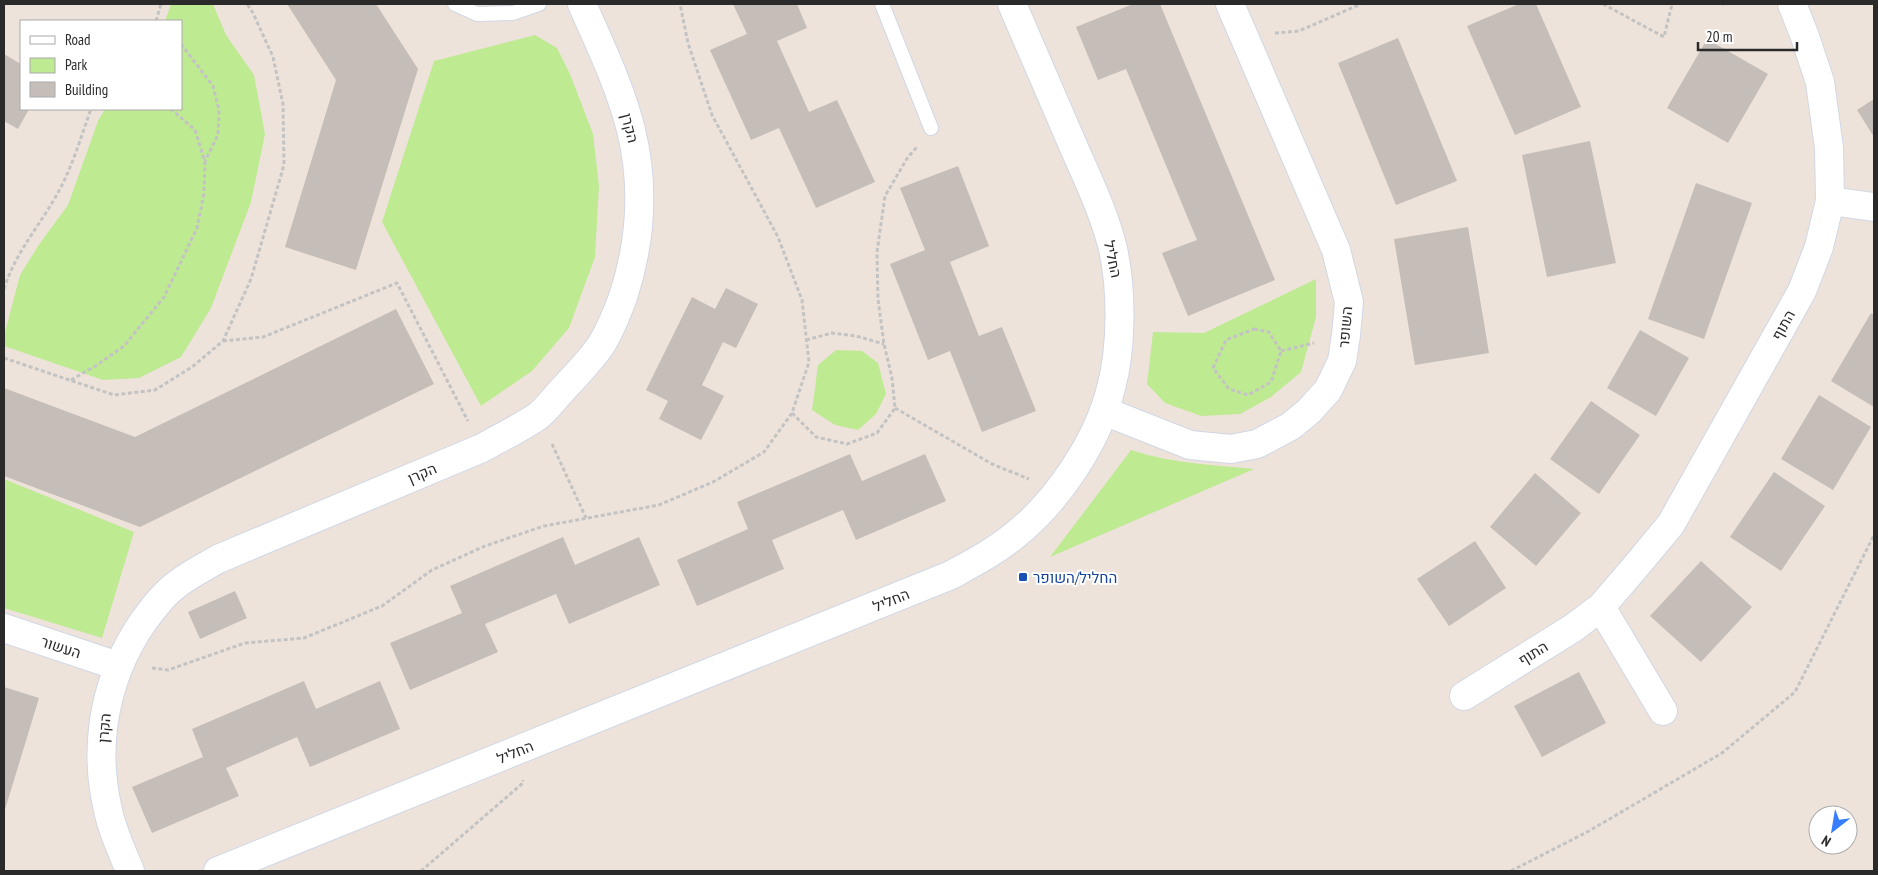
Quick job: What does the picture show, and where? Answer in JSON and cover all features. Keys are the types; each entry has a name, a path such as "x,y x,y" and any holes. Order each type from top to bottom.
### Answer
{"street":[{"name":"הקרן","path":"130,871 108,811 102,776 102,742 106,702 118,666 134,634 162,597 185,578 218,559 482,448 539,415 601,345 618,311 629,278 637,244 641,208 639,172 632,131 622,97 582,4"},
{"name":"החליל","path":"218,871 951,575 985,556 1015,535 1060,491 1090,440 1104,410 1111,388 1119,322 1118,279 1101,209 1012,4"},
{"name":"השופר","path":"1104,410 1190,444 1231,449 1257,444 1291,426 1309,411 1328,390 1342,361 1349,302 1336,250 1230,4"},
{"name":"התוף","path":"1464,696 1573,628 1601,607 1671,524 1802,292 1819,247 1830,200 1829,148 1820,82 1792,4"},
{"path":"1830,200 1874,207"},
{"path":"1601,607 1663,711"},
{"name":"העשור","path":"4,628 118,666"}],"lane":[{"path":"455,4 477,14 513,13 539,4"},
{"path":"882,4 931,128"}],"path":[{"path":"156,20 161,4"},
{"path":"4,358 114,395 155,390 192,367 222,341 251,279 284,165 283,104 273,58 253,13 247,4"},
{"path":"118,666 168,670 245,643 304,638 382,606 432,570 485,546 544,526 659,505 713,482 764,452 792,413 809,362 802,300 778,237 712,115 688,43 680,4"},
{"path":"1244,36 1299,31 1361,4"},
{"path":"1603,4 1664,37 1672,4"},
{"path":"182,45 212,86 219,110 218,135 205,162"},
{"path":"4,289 8,276 27,239 63,184 91,110"},
{"path":"70,380 97,365 124,346 164,297 198,228 204,193 205,162 195,130 172,110"},
{"path":"792,413 816,437 847,444 877,433 895,408 892,378 884,344 878,300 877,252 885,196 908,157 931,128"},
{"path":"222,341 262,337 398,283 482,448"},
{"path":"1254,328 1269,332 1281,351 1271,382 1248,395 1229,389 1212,368 1226,340 1254,328"},
{"path":"806,340 832,333 856,336 884,344"},
{"path":"895,408 992,464 1060,491"},
{"path":"539,415 586,518"},
{"path":"1511,871 1589,831 1722,753 1795,692 1874,535"},
{"path":"421,871 523,784 520,750"}],"green space":[{"path":"171,4 213,4 226,35 254,75 265,134 251,202 211,308 181,357 139,378 103,380 4,346 4,336 20,275 40,243 68,205 98,121 104,110 182,110 182,20 165,20"},
{"path":"535,35 557,48 570,74 593,134 599,186 595,257 569,328 532,371 481,406 382,222 434,61"},
{"path":"1316,279 1316,317 1301,372 1271,397 1240,414 1201,416 1165,403 1147,384 1153,332 1204,333"},
{"path":"836,350 862,351 878,363 886,394 876,414 858,430 835,425 812,410 818,365"},
{"path":"1131,450 1177,461 1254,469 1050,557"},
{"path":"4,479 134,532 102,638 4,608"}],"building":[{"path":"287,4 376,4 418,69 356,270 285,247 336,80"},
{"path":"733,4 797,4 807,28 777,41 809,112 837,100 875,182 816,208 779,128 751,140 710,50 747,34"},
{"path":"1133,4 1160,4 1275,280 1188,316 1162,253 1197,240 1126,69 1098,80 1076,27"},
{"path":"1519,4 1536,4 1581,107 1515,135 1467,26"},
{"path":"1398,38 1457,181 1396,205 1338,63"},
{"path":"1707,39 1768,74 1728,143 1667,108"},
{"path":"4,54 20,63 20,110 28,110 18,129 4,121"},
{"path":"1874,99 1874,137 1857,110"},
{"path":"1590,141 1616,263 1547,277 1522,155"},
{"path":"958,166 989,246 950,262 979,336 1002,327 1036,411 982,432 950,351 928,360 890,264 925,250 900,188"},
{"path":"1696,183 1752,203 1704,339 1648,319"},
{"path":"1468,227 1489,353 1415,365 1394,239"},
{"path":"726,288 758,304 736,348 723,342 702,385 724,396 701,440 659,419 668,401 646,390 692,297 715,309"},
{"path":"396,309 434,384 140,527 4,476 4,388 135,437"},
{"path":"1871,313 1874,315 1874,407 1831,381"},
{"path":"1640,330 1689,358 1656,416 1607,388"},
{"path":"1819,395 1871,427 1833,490 1781,459"},
{"path":"1591,401 1640,435 1599,494 1550,459"},
{"path":"850,454 862,481 925,454 946,501 856,540 843,510 772,540 784,569 697,606 677,560 748,529 737,502"},
{"path":"1774,472 1825,506 1781,571 1730,537"},
{"path":"1535,473 1581,513 1536,566 1490,527"},
{"path":"563,537 575,565 639,537 660,585 569,624 556,594 485,624 498,652 410,690 390,643 462,613 450,586"},
{"path":"1475,541 1506,588 1449,626 1417,579"},
{"path":"1701,561 1752,607 1701,662 1650,616"},
{"path":"235,591 247,618 200,639 188,612"},
{"path":"1579,672 1606,723 1542,757 1514,706"},
{"path":"304,681 316,709 380,681 400,729 310,767 297,737 226,768 239,796 152,833 132,787 203,757 192,729"},
{"path":"4,687 39,698 4,813"}],"place":[{"name":"החליל/השופר","path":"1023,577"}]}
